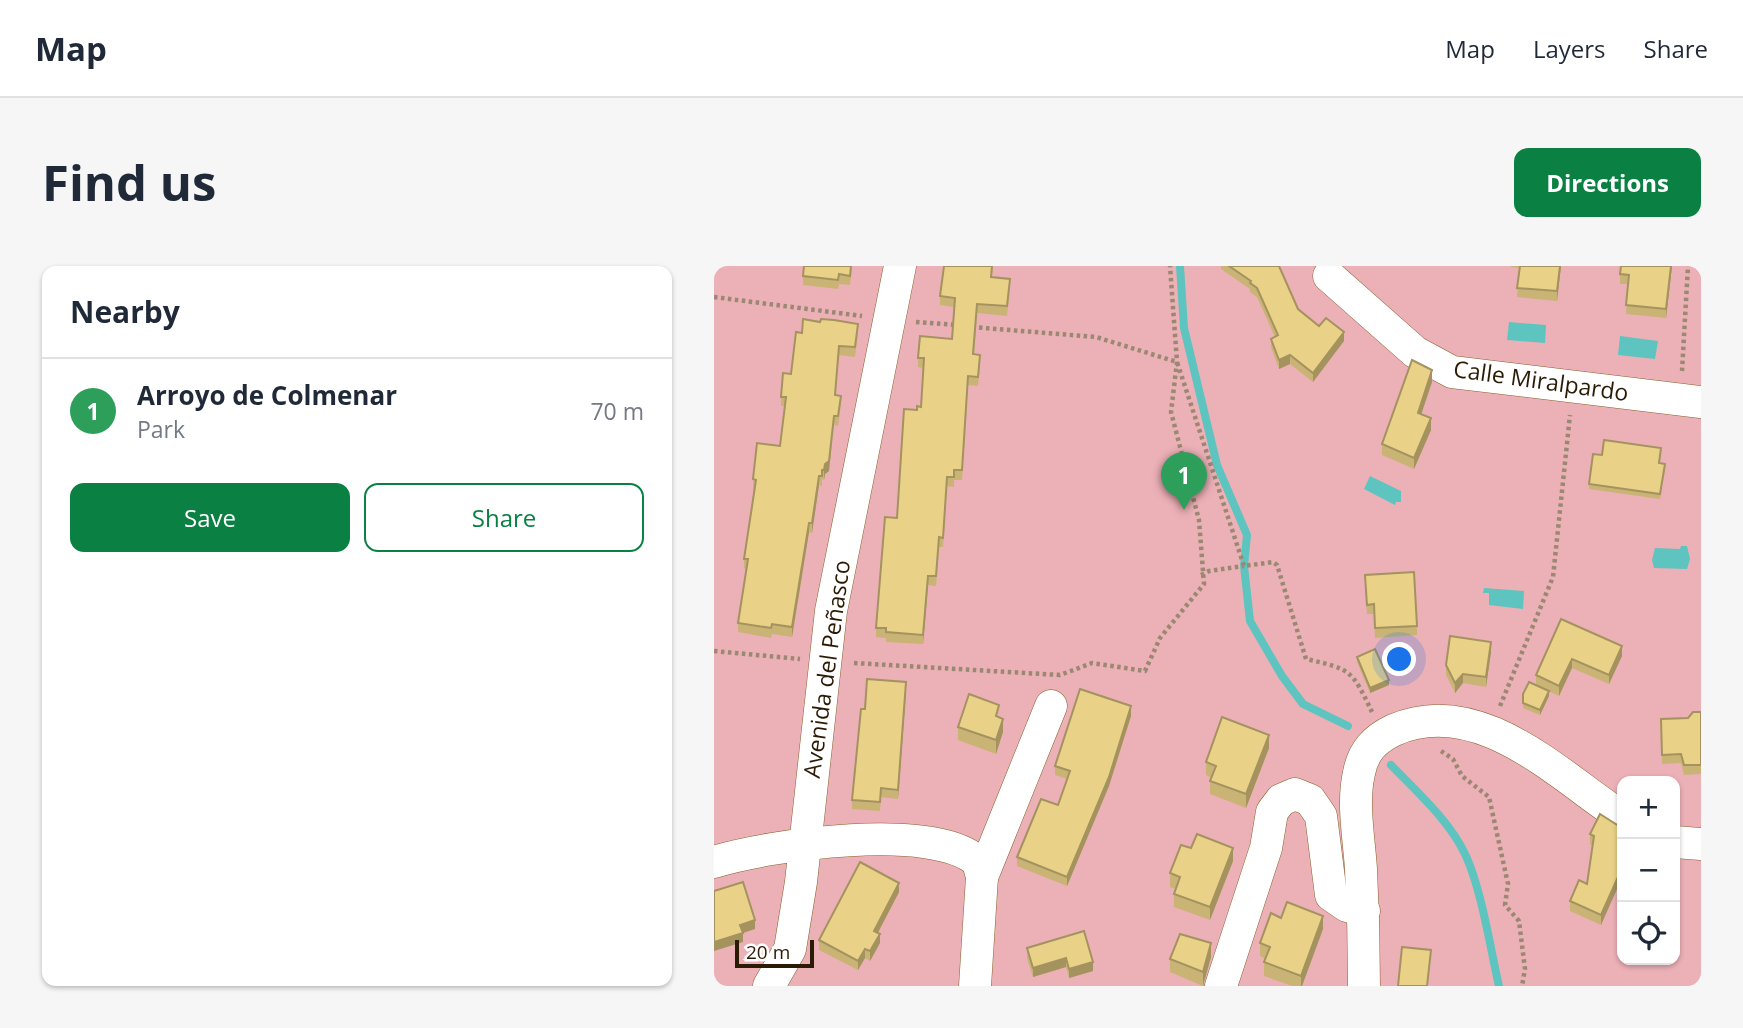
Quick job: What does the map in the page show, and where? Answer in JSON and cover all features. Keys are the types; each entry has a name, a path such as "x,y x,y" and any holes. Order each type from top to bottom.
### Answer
{"street":[{"name":"Avenida del Peñasco","path":"769,986 790,949 805,846 831,611 900,266"},
{"name":"Calle Miralpardo","path":"1329,276 1415,352 1452,372 1691,401"},
{"path":"975,986 982,877 1051,706"},
{"path":"1364,986 1364,911 1357,808 1358,774 1367,750 1393,731 1433,721 1490,730 1538,756 1617,813"},
{"path":"1221,986 1266,848 1272,812 1281,800 1295,794 1310,800 1321,816 1331,895 1347,906 1364,911"},
{"path":"714,862 744,853 805,846 865,840 922,841 958,848 970,855 978,862 982,877"},
{"path":"1680,842 1701,844"}],"path":[{"path":"714,651 826,662 1060,675 1091,663 1145,671 1160,638 1204,584 1201,575 1199,520 1171,412 1177,362 1171,266"},
{"path":"1688,266 1691,401"},
{"path":"1096,337 1177,362"},
{"path":"1177,362 1244,566"},
{"path":"1490,730 1553,577 1573,386"},
{"path":"1201,575 1209,571 1273,562 1278,565 1306,659 1341,667 1356,678 1393,731 1453,759 1462,776 1489,797 1508,884 1505,905 1519,920 1525,970 1522,986"}],"shaded area":[{"path":"714,266 1701,266 1701,986 714,986"}],"water":[{"path":"1509,322 1546,325 1545,343 1507,340"},
{"path":"1620,336 1658,341 1655,359 1618,355"},
{"path":"1370,476 1401,491 1401,502 1396,502 1395,505 1364,489"},
{"path":"1681,546 1687,546 1690,559 1687,569 1654,568 1652,560 1655,548 1680,549"},
{"path":"1484,588 1524,591 1523,609 1489,605 1489,593 1483,593"}],"building":[{"path":"804,266 851,266 850,276 839,274 838,280 803,276"},
{"path":"944,266 992,266 991,277 1010,279 1007,306 977,304 973,354 980,355 978,377 968,376 962,470 954,470 954,477 947,477 943,538 939,537 936,576 928,576 923,635 886,632 886,628 876,628 885,517 897,518 904,409 917,410 917,406 921,407 924,358 918,358 920,336 952,339 955,298 940,296"},
{"path":"1229,266 1279,266 1298,309 1319,326 1326,318 1344,332 1313,373 1290,355 1279,360 1271,339 1278,335 1257,288"},
{"path":"1520,266 1560,266 1557,291 1517,288"},
{"path":"1621,266 1671,266 1666,309 1626,305 1629,275 1620,274"},
{"path":"803,319 858,324 855,347 839,346 835,395 841,396 838,416 834,416 829,461 822,470 822,476 819,476 792,627 772,624 771,628 738,623 748,559 744,559 756,480 753,479 757,443 780,446 786,397 781,397 783,373 791,374 796,332 802,333"},
{"path":"1412,360 1432,370 1418,413 1431,418 1414,458 1382,444"},
{"path":"1604,440 1661,448 1659,463 1665,464 1660,494 1589,484 1593,454 1602,455"},
{"path":"1414,572 1417,626 1375,628 1374,604 1367,605 1365,575"},
{"path":"1561,619 1622,646 1609,675 1572,659 1559,686 1536,675"},
{"path":"1450,636 1491,642 1486,677 1463,674 1455,683 1446,665"},
{"path":"1375,649 1389,680 1370,688 1357,657"},
{"path":"867,679 906,682 898,790 881,788 880,802 852,800 861,709 865,709"},
{"path":"1529,682 1549,691 1540,710 1523,703 1523,694"},
{"path":"1080,689 1131,706 1109,777 1067,877 1017,857 1041,799 1058,805 1070,771 1055,766"},
{"path":"969,694 999,705 996,716 1003,719 996,740 958,727"},
{"path":"1693,712 1701,712 1701,765 1684,765 1681,754 1662,755 1661,719 1688,718"},
{"path":"1222,717 1269,735 1246,794 1210,781 1216,766 1206,762"},
{"path":"1600,814 1617,825 1617,879 1601,915 1570,901 1579,880 1587,884 1594,836 1590,834"},
{"path":"1197,834 1233,848 1210,907 1174,894 1180,877 1170,873 1181,845 1191,848"},
{"path":"860,862 899,883 874,931 880,934 870,951 865,949 858,961 819,940"},
{"path":"743,882 755,920 740,925 743,933 714,942 714,891"},
{"path":"1287,902 1323,916 1301,976 1264,962 1270,947 1260,943 1271,913 1281,918"},
{"path":"1084,931 1093,962 1069,969 1066,958 1033,968 1027,948"},
{"path":"1180,934 1211,943 1203,972 1170,959"},
{"path":"1402,947 1431,950 1427,986 1398,986"}],"waterway":[{"path":"1180,266 1184,328 1217,465 1247,535 1244,566 1250,621 1282,676 1303,704 1348,726"},
{"path":"1391,765 1442,819 1466,856 1481,903 1499,986"}],"place":[{"name":"Arroyo de Colmenar","path":"1184,510"}]}
